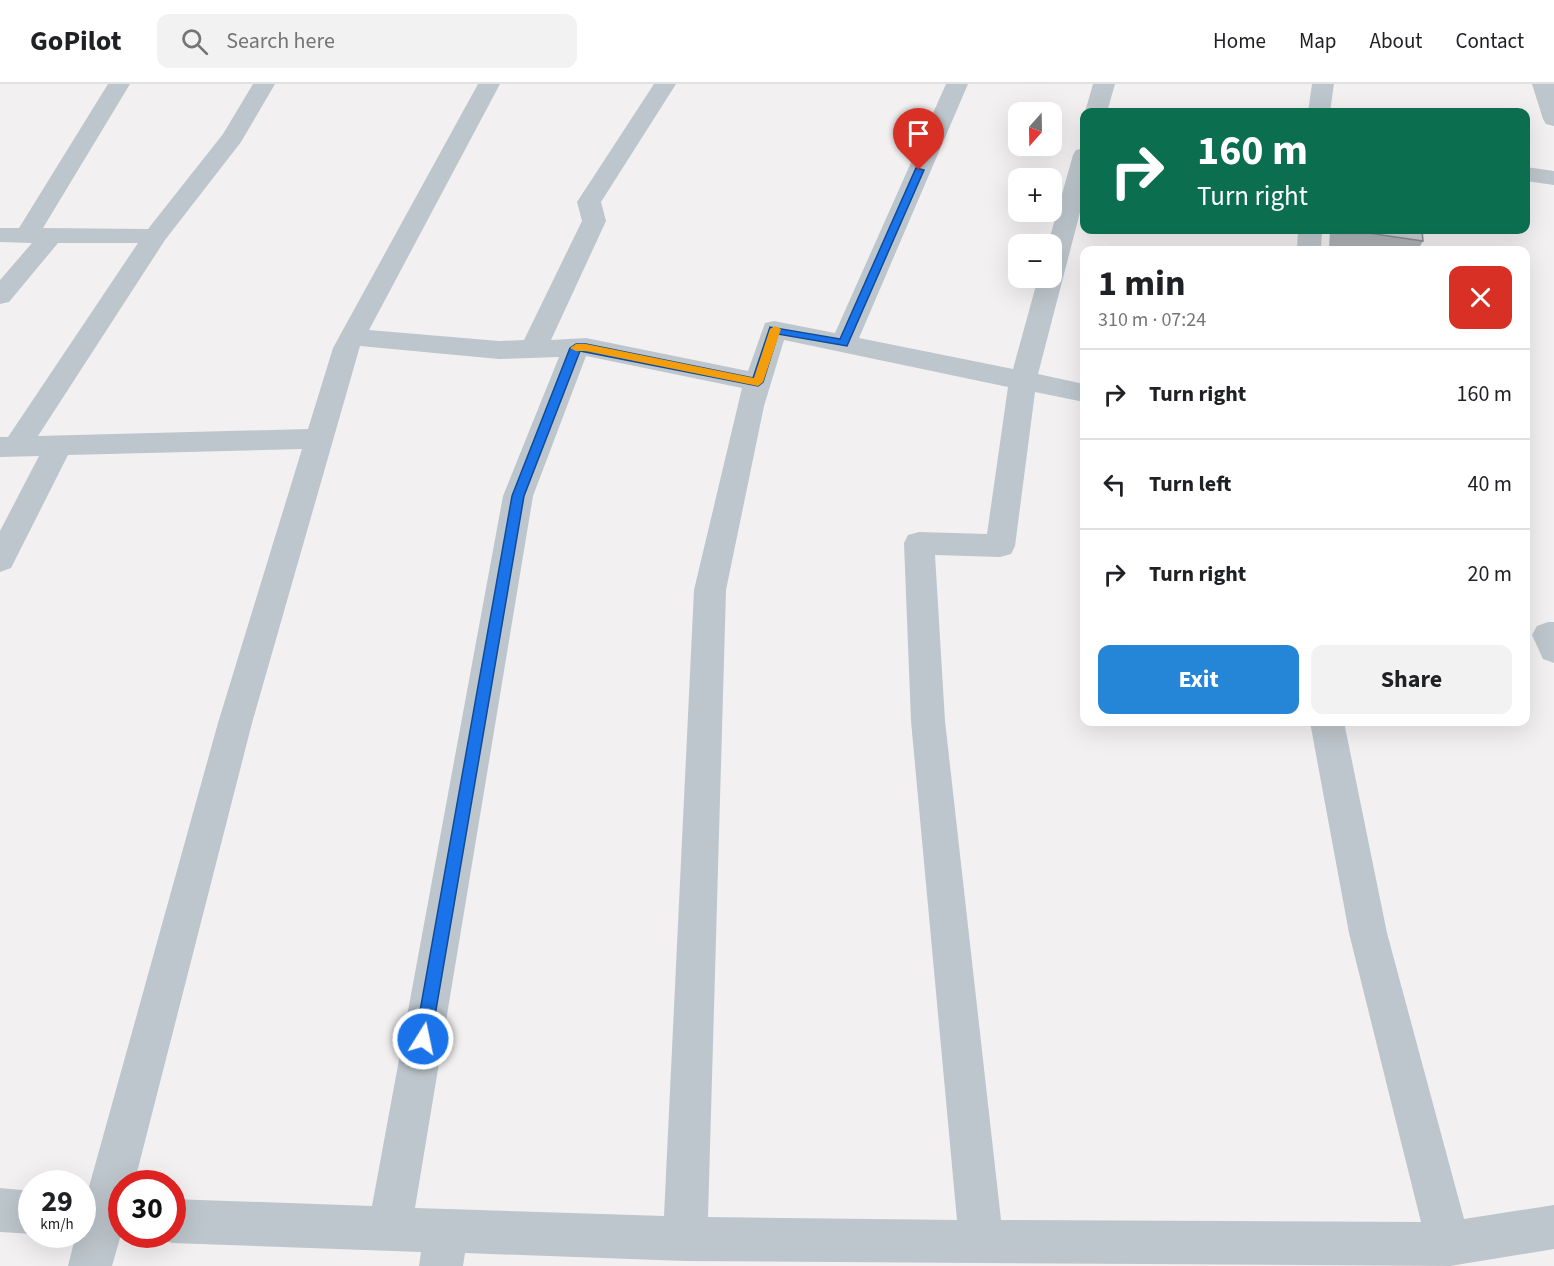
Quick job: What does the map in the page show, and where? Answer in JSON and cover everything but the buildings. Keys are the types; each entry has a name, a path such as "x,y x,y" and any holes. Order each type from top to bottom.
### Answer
{"street":[{"path":"0,296 39,235 119,84"},
{"path":"9,446 155,236 233,138 264,84"},
{"path":"90,1266 235,723 346,348 489,84"},
{"path":"533,349 594,221 589,202 665,84"},
{"path":"844,343 957,84"},
{"path":"1097,108 1104,84"},
{"path":"1320,108 1323,84"},
{"path":"1543,84 1554,119"},
{"path":"1062,236 1080,170"},
{"path":"1530,175 1554,178"},
{"path":"0,235 155,236"},
{"path":"981,1242 928,721 919,543 1000,546 1023,380 1048,288"},
{"path":"685,1239 710,590 750,406 774,329 1080,392"},
{"path":"352,337 499,350 586,347 758,382"},
{"path":"390,1228 518,496 576,348"},
{"path":"9,446 319,439"},
{"path":"0,561 59,445"},
{"path":"1554,635 1548,635 1554,650"},
{"path":"1328,726 1368,933 1449,1244"},
{"path":"0,1210 18,1212"},
{"path":"186,1221 390,1228 444,1248 685,1239 752,1253 981,1242 1072,1254 1370,1255 1554,1227"}],"slow traffic":[{"path":"576,348 586,347 758,382 775,329"}],"route":[{"path":"423,1039 518,496 576,348 586,347 758,382 774,329 844,343 919,170"}]}
